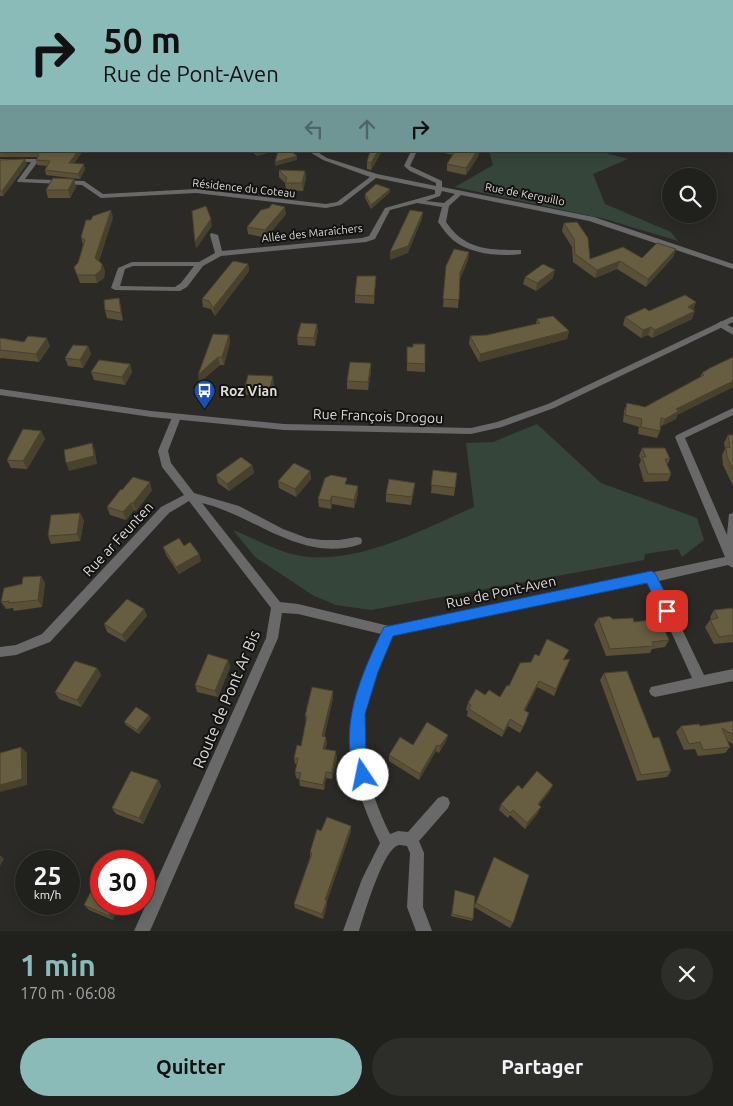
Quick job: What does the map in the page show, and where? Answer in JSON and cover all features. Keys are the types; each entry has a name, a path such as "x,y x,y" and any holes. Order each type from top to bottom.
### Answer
{"street":[{"name":"Rue de Kerguillo","path":"313,152 326,159 374,176 439,192 460,193 591,219 733,267"},
{"path":"414,152 407,166 440,182 439,192 446,205"},
{"name":"Résidence du Coteau","path":"0,161 36,160 20,181 84,183 100,196 196,191 312,206 339,204 374,176"},
{"name":"Allée des Maraîchers","path":"200,264 132,264 122,268 115,288 177,289 184,285 200,264 219,254 362,240 372,237 387,210 439,192"},
{"path":"460,193 446,205 442,222 446,229 466,246 477,251 493,253 518,252"},
{"name":"Allée des Maraîchers","path":"411,202 446,205"},
{"path":"214,235 219,254"},
{"name":"Rue François Drogou","path":"0,392 176,417 284,427 470,431 499,425 551,406 721,324 733,320"},
{"path":"721,324 733,332"},
{"path":"732,561 680,437 733,411"},
{"path":"176,417 163,450 166,464 277,607"},
{"path":"190,496 232,507 303,542 322,546 337,546 357,541"},
{"name":"Rue ar Feunten","path":"0,652 16,650 46,638 165,510 190,496"},
{"path":"732,561 733,517"},
{"name":"Rue de Pont-Aven","path":"277,607 298,609 389,631 732,561"},
{"path":"651,576 700,681"},
{"name":"Route de Pont Ar Bis","path":"142,931 272,638 277,607"},
{"path":"387,843 372,814 358,755 358,714 371,672 389,631"},
{"path":"655,691 733,675"},
{"path":"411,839 443,803"},
{"path":"351,931 375,864 387,843 395,838 411,839"},
{"path":"411,839 417,854 415,906 424,931"}],"green space":[{"path":"489,152 603,152 628,159 593,174 605,204 671,232 678,241 605,219 455,187 493,165"},
{"path":"537,424 601,483 697,518 704,540 682,557 678,549 645,554 644,560 371,610 336,605 314,596 255,557 233,530 288,553 318,557 341,556 387,544 474,507 466,443 493,442"}],"building":[{"path":"36,152 77,152 69,163 84,164 78,174 45,170 50,161 36,160 39,155"},
{"path":"278,152 292,152 297,156 275,162"},
{"path":"370,152 377,152 371,163 367,162"},
{"path":"454,152 476,152 466,168 447,164"},
{"path":"25,159 2,191 0,191 0,160"},
{"path":"279,170 305,171 302,183 285,183 287,178"},
{"path":"53,178 74,179 68,190 46,190"},
{"path":"376,184 390,189 371,205 365,194"},
{"path":"272,204 285,207 265,230 247,227 261,210 269,208"},
{"path":"206,206 211,219 195,242 192,211"},
{"path":"111,210 95,258 102,264 101,270 95,275 77,275 74,267 78,263 85,240 81,237 86,220 91,220 93,216"},
{"path":"410,210 423,212 408,246 390,252"},
{"path":"577,222 588,238 590,259 623,247 642,258 657,243 676,249 648,279 620,261 597,270 575,254 574,239 564,223"},
{"path":"454,249 469,252 460,273 459,300 443,299 446,266"},
{"path":"233,261 248,264 213,308 209,301 202,299"},
{"path":"543,264 555,270 537,283 525,277"},
{"path":"357,276 376,276 374,296 355,295"},
{"path":"685,295 696,302 688,307 695,311 655,330 651,327 643,330 625,317 645,308 649,311"},
{"path":"119,298 121,313 105,310 104,300"},
{"path":"553,316 569,331 480,354 470,336 487,335 540,323 537,319"},
{"path":"301,323 317,324 314,338 297,337"},
{"path":"213,334 229,335 222,357 218,357 198,375"},
{"path":"28,336 47,338 36,354 0,350 0,338 24,342"},
{"path":"413,344 425,344 425,364 407,363 407,347 413,347"},
{"path":"73,345 88,346 80,360 65,358"},
{"path":"733,357 733,381 676,409 679,411 665,419 661,418 660,431 641,427 642,419 625,415 627,403 645,407 704,375 702,373 710,368"},
{"path":"99,360 130,364 122,377 91,372"},
{"path":"350,362 371,363 368,382 347,381"},
{"path":"248,375 273,376 270,388 245,387"},
{"path":"23,429 41,431 23,461 7,460"},
{"path":"728,435 733,435 733,470 727,457 726,447 730,448"},
{"path":"92,443 94,456 66,463 64,450"},
{"path":"642,448 665,448 670,459 665,459 671,474 648,474 642,457 646,457"},
{"path":"241,457 252,465 227,484 216,475"},
{"path":"294,463 310,471 295,489 278,481"},
{"path":"433,470 457,473 455,488 431,485"},
{"path":"331,475 347,478 345,484 358,486 354,500 332,496 330,501 318,499 325,478"},
{"path":"133,477 150,482 123,512 107,507 121,489"},
{"path":"389,479 415,483 412,497 386,494"},
{"path":"80,513 77,534 48,536 51,515"},
{"path":"179,538 184,546 190,542 199,554 176,567 163,547"},
{"path":"41,576 38,600 1,602 4,588 22,584 23,577"},
{"path":"127,599 144,609 122,635 104,624"},
{"path":"733,608 733,635 719,637 710,620 718,618 714,610"},
{"path":"609,616 613,619 633,618 634,622 660,619 669,640 652,642 654,646 610,649 598,618"},
{"path":"547,639 569,650 563,660 570,659 556,689 539,681 524,710 529,713 523,727 510,719 504,731 469,709 471,705 468,703 476,689 485,695 489,690 500,697 507,685 509,686 520,663 531,662 535,654 539,656"},
{"path":"208,654 228,660 215,691 195,685"},
{"path":"75,661 97,668 77,700 55,692"},
{"path":"627,671 653,738 659,737 671,771 641,775 604,673"},
{"path":"312,687 333,691 322,736 326,737 323,749 336,751 332,773 326,772 323,785 299,780 301,773 295,772 298,758 294,758 297,745 301,746 307,716 305,716"},
{"path":"136,707 149,715 137,730 124,722"},
{"path":"733,721 733,735 722,728 730,747 703,750 700,742 689,744 681,726 699,724 700,726"},
{"path":"427,722 448,735 440,746 437,745 420,774 389,755 400,737 413,745"},
{"path":"21,747 22,779 0,785 0,753"},
{"path":"131,771 158,780 139,818 112,808"},
{"path":"537,771 553,785 538,804 541,807 527,823 513,810 510,813 501,804 518,785 522,789"},
{"path":"327,817 351,826 325,900 327,900 322,914 294,904 312,853 310,852 317,829 321,831"},
{"path":"494,857 529,875 513,923 476,903"},
{"path":"455,890 475,896 473,919 452,914"},
{"path":"90,893 90,908 84,905"}],"place":[{"name":"Roz Vian","path":"204,410"}],"route":[{"path":"363,775 358,755 358,714 371,672 389,631 651,576 667,611"}]}
